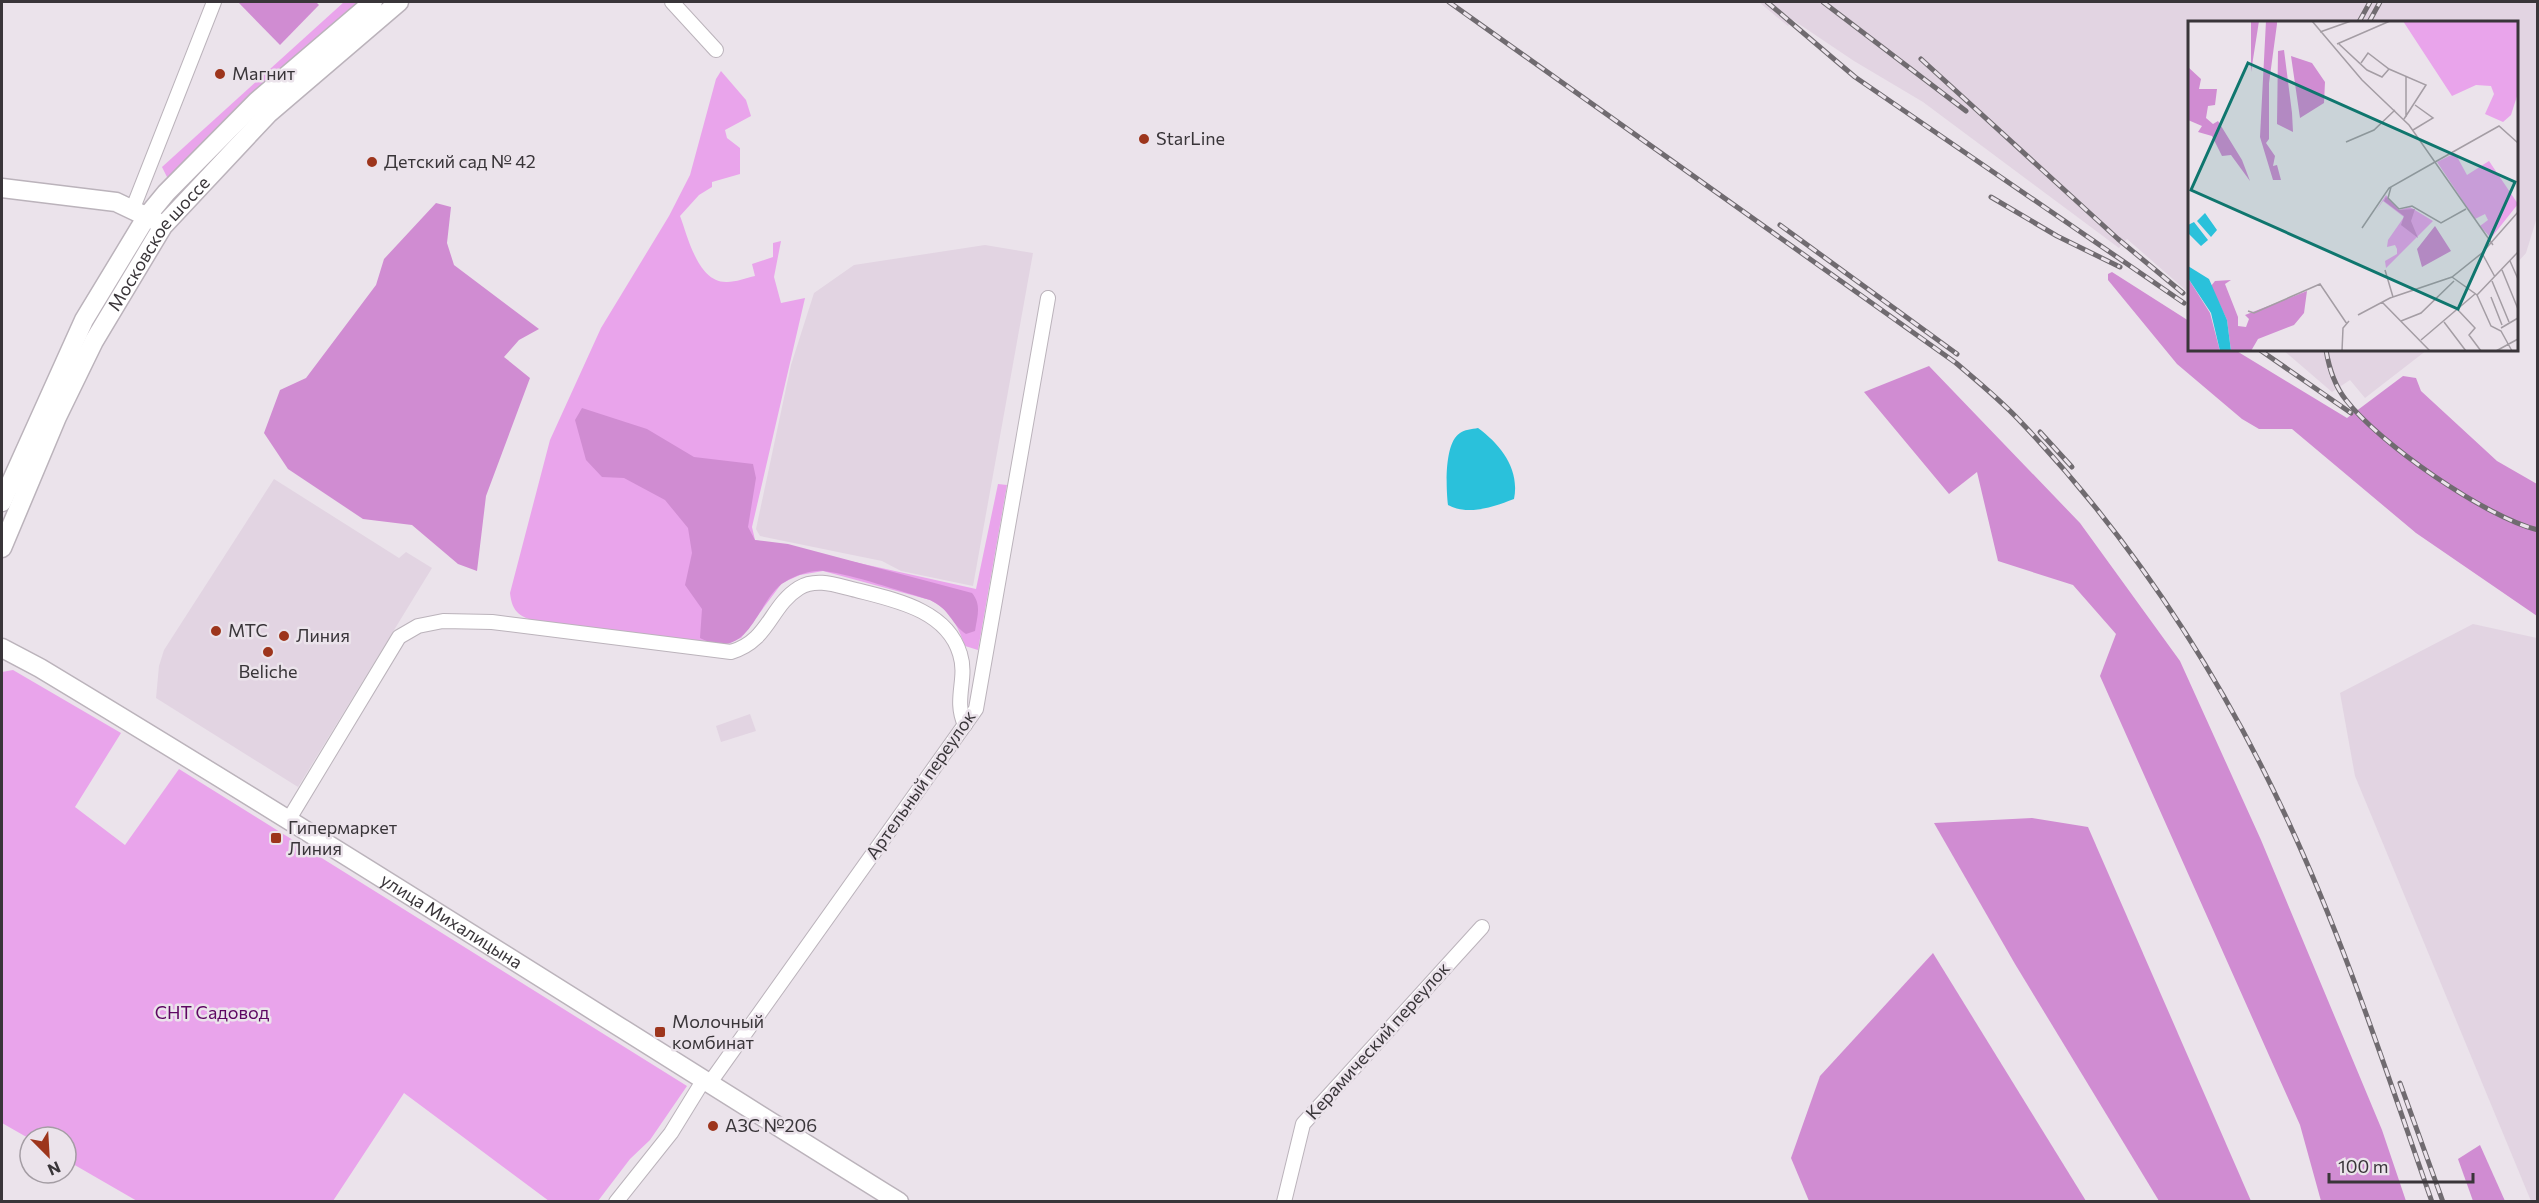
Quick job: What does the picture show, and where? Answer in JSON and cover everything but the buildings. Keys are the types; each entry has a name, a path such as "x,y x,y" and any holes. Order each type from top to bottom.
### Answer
{"main road":[{"name":"Московское шоссе","path":"2,502 84,320 148,216 257,101 373,2"},
{"name":"Московское шоссе","path":"2,548 52,428 94,341 148,216 399,2"},
{"path":"2,188 106,200 148,216"},
{"name":"улица Михалицына","path":"2,648 40,668 289,819 899,1202"}],"street":[{"path":"148,216 214,2"},
{"path":"672,2 717,50"},
{"name":"Артельный переулок","path":"616,1202 671,1133 976,709 1048,298"},
{"path":"289,819 399,638 418,626 443,621 492,622 731,652 753,642 791,595 800,588 818,582 906,603 928,615 948,632 960,654 962,666 958,700 965,725"},
{"name":"Керамический переулок","path":"1284,1202 1303,1124 1482,927"}],"shaded area":[{"path":"238,2 316,2 319,5 280,45"},
{"path":"1759,2 2537,2 2538,214 2526,253 2518,262 2518,21 2188,21 2188,292 2127,239 2119,248 1923,102 1854,61 1793,20 1788,26"},
{"path":"436,203 451,207 447,243 454,265 539,329 519,340 504,357 530,378 486,496 477,571 458,564 412,525 363,519 288,469 264,433 280,390 306,378 376,285 384,259"},
{"path":"985,245 1033,253 973,586 901,571 882,561 760,536 756,529 791,365 814,293 854,265"},
{"path":"2112,272 2188,320 2188,351 2237,351 2347,418 2403,376 2416,378 2421,391 2497,461 2537,484 2537,616 2416,533 2292,429 2259,429 2242,419 2177,364 2108,280 2108,274"},
{"path":"2284,351 2426,351 2365,398 2350,380 2332,392"},
{"path":"1929,366 2080,523 2180,661 2261,840 2382,1130 2406,1201 2321,1201 2300,1125 2100,676 2116,634 2073,585 1998,561 1977,472 1949,494 1864,392"},
{"path":"582,408 647,429 694,457 753,464 756,478 748,527 755,540 788,544 972,593 978,607 975,631 966,634 942,608 930,600 849,576 819,571 794,577 775,590 751,626 731,643 717,644 700,638 702,609 685,585 692,553 688,528 665,500 624,478 602,477 586,460 575,420"},
{"path":"274,479 399,558 406,552 432,568 298,787 156,698 159,666 164,650"},
{"path":"2473,624 2537,638 2537,1201 2531,1201 2355,776 2340,693"},
{"path":"750,714 756,731 721,742 716,726"},
{"path":"2032,818 2088,827 2251,1201 2159,1201 2015,964 1934,823"},
{"path":"1933,953 2086,1201 1809,1201 1791,1158 1820,1076"},
{"path":"2480,1145 2505,1201 2473,1201 2458,1159"}],"green space":[{"path":"344,2 365,2 168,179 162,167"},
{"path":"721,71 746,100 751,116 725,130 727,138 740,148 740,174 712,182 712,187 699,195 680,216 687,235 701,267 717,280 727,282 755,276 752,264 773,257 773,243 781,241 774,277 781,303 805,298 752,527 755,540 976,589 998,484 1007,485 978,650 965,646 948,613 930,600 823,571 800,575 782,583 741,638 722,644 540,622 528,619 515,610 510,593 550,440 601,328 669,216 690,175 716,79"},
{"name":"СНТ Садовод","path":"13,670 121,733 75,807 125,845 179,769 687,1086 650,1140 630,1159 598,1201 549,1201 404,1093 333,1201 137,1201 78,1167 78,1125 18,1125 18,1132 2,1123 2,672"}],"water":[{"path":"1478,428 1494,442 1507,459 1514,478 1514,499 1481,509 1464,510 1448,505 1447,466 1455,438 1466,430"}],"railway":[{"path":"1449,2 1956,363 2018,419 2098,510 2170,609 2202,660 2233,713 2288,821 2347,961 2432,1202"},
{"path":"1767,2 1855,77 2184,303"},
{"path":"1823,2 1966,111"},
{"path":"2360,21 2370,2"},
{"path":"2370,21 2380,2"},
{"path":"1921,59 2118,239 2183,293"},
{"path":"1991,197 2057,236 2120,267"},
{"path":"1780,225 1957,354"},
{"path":"2261,351 2351,413"},
{"path":"2326,351 2338,388 2346,400 2382,437 2407,457 2463,494 2490,510 2538,530"},
{"path":"2040,432 2072,467"},
{"path":"2400,1083 2443,1202"}],"place":[{"name":"Магнит","path":"220,74"},
{"name":"StarLine","path":"1144,139"},
{"name":"Детский сад № 42","path":"372,162"},
{"name":"МТС","path":"216,631"},
{"name":"Линия","path":"284,636"},
{"name":"Beliche","path":"268,652"},
{"name":"Гипермаркет Линия","path":"276,838"},
{"name":"Молочный комбинат","path":"660,1032"},
{"name":"АЗС №206","path":"713,1126"}]}
